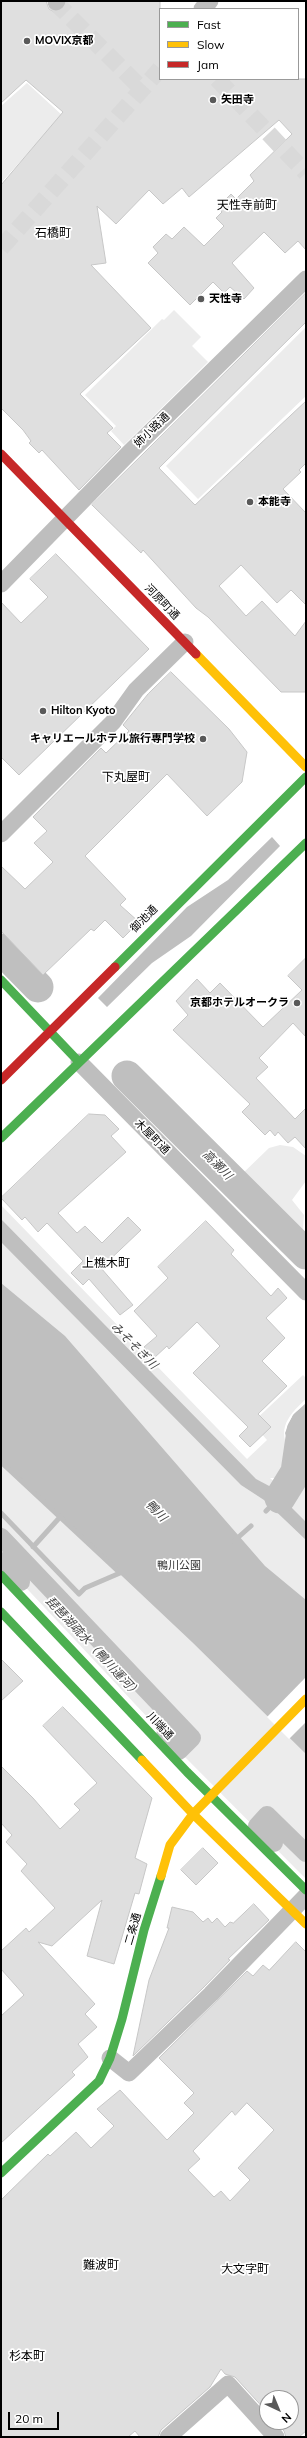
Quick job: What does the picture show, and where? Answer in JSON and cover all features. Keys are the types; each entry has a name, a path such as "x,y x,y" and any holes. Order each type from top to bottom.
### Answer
{"street":[{"name":"姉小路通","path":"1,584 130,452 306,280"},
{"name":"河原町通","path":"2,457 306,767"},
{"path":"1,834 113,722 136,690 185,642"},
{"name":"御池通","path":"1,1080 49,1030 306,777"},
{"path":"1,1138 139,1003 201,948 306,843"},
{"name":"木屋町通","path":"1,980 79,1062 304,1286"},
{"name":"川端通","path":"1,1574 211,1796 306,1890"},
{"path":"1,1612 193,1814 306,1924"},
{"name":"二条通","path":"1,2173 99,2081 110,2058 170,1845 193,1814 306,1699"},
{"path":"110,2058 129,2073 306,1896"},
{"path":"168,2437 228,2384 276,2437"}],"green space":[{"path":"27,83 62,115 1,183 1,106"},
{"path":"174,310 201,337 192,346 208,362 124,445 111,431 116,426 85,395 162,319 164,320"},
{"path":"306,327 306,396 198,499 166,466"},
{"path":"280,1145 293,1147 306,1156 306,1181 292,1200 304,1215 303,1231 297,1234 240,1176 269,1148"},
{"name":"鴨川公園","path":"1,1205 247,1459 267,1440 252,1423 303,1375 306,1378 306,1399 288,1419 284,1433 285,1441 295,1458 293,1471 283,1487 275,1478 270,1478 291,1496 289,1491 298,1478 301,1460 306,1458 306,1879 179,1751 1,1561"}],"water":[{"path":"272,837 280,846 191,936 152,963 107,1007 98,998 187,907 228,880"},
{"path":"1,1219 256,1479 288,1496 286,1502 306,1522 306,1540 264,1500 241,1485 1,1242"},
{"name":"鴨川","path":"1,1283 65,1336 265,1566 306,1600 306,1754 192,1642 1,1462"},
{"path":"306,1403 306,1451 304,1455 297,1457 290,1448 285,1433 293,1415"}],"pier":[{"path":"306,1677 306,1722 289,1739 267,1717"}],"building":[{"path":"1,1 46,1 49,9 54,12 63,9 67,1 160,1 159,80 306,79 306,250 298,241 285,253 264,232 232,263 254,288 244,299 230,287 224,293 213,282 190,305 148,263 158,253 153,247 166,234 172,239 184,227 204,246 224,226 216,218 222,212 218,207 231,194 236,199 254,181 250,175 292,134 279,120 189,197 182,188 163,204 149,190 116,224 97,206 106,263 91,265 151,328 80,394 113,428 107,433 121,447 79,490 42,450 39,453 29,443 31,441 23,430 1,408 1,185 63,112 26,80 1,103"},
{"path":"306,293 306,322 159,468 195,505 306,401 306,463 299,470 301,472 283,489 306,513 306,605 291,590 277,603 241,565 219,586 246,616 262,601 295,636 306,621 306,692 281,692 208,617 196,608 143,550 141,553 92,505"},
{"name":"Hilton Kyoto","path":"56,554 149,649 19,775 1,757 1,602 21,623 48,597 30,579"},
{"path":"171,672 229,729 247,752 242,782 207,816 167,774 85,856 126,899 120,905 139,922 123,938 105,920 94,931 91,929 43,975 1,931 1,866 25,889 53,862 34,843 47,831 33,817 101,748 106,753 129,731 123,725 148,694"},
{"path":"306,958 306,1037 293,1023 259,1058 268,1067 256,1078 295,1119 306,1108 306,1149 295,1137 288,1143 278,1132 275,1136 270,1130 265,1135 242,1112 250,1104 173,1030 188,1015 176,1001 197,979 210,993 220,983 263,1027 302,990 288,976"},
{"path":"89,1114 105,1115 119,1129 111,1136 126,1152 58,1213 77,1233 85,1226 102,1243 128,1217 141,1230 101,1268 133,1305 120,1315 89,1279 83,1285 71,1273 83,1261 47,1223 38,1232 25,1217 22,1220 1,1198"},
{"path":"206,1221 234,1250 231,1254 271,1296 278,1288 287,1298 266,1318 285,1338 262,1361 287,1386 258,1414 271,1427 250,1447 239,1436 248,1427 193,1373 220,1346 197,1322 169,1349 167,1346 154,1358 144,1347 157,1336 134,1311 168,1278 158,1267"},
{"path":"1,1659 23,1681 1,1701"},
{"path":"63,1707 152,1798 135,1858 147,1864 139,1894 135,1893 114,1964 87,1956 102,1900 52,1946 38,1942 95,2004 85,2014 97,2027 78,2044 88,2057 72,2072 75,2075 1,2143 1,2016 24,1995 1,1969 1,1951 26,1928 29,1932 55,1908 21,1871 27,1864 6,1842 12,1835 1,1823 1,1766 33,1798 60,1829 80,1810 74,1804 97,1783 43,1726"},
{"path":"203,1848 218,1863 196,1885 181,1870"},
{"path":"254,1904 269,1920 228,1959 230,1960 204,1987 133,2056 149,1980 169,1928 167,1928 172,1907 193,1912 203,1922 208,1918 212,1923 217,1918 225,1927 230,1922 233,1923"},
{"path":"296,1942 306,1952 306,2431 299,2437 286,2437 283,2430 299,2430 299,2390 259,2390 259,2403 235,2377 225,2374 221,2369 210,2387 161,2430 158,2437 140,2437 135,2431 128,2437 1,2437 1,2200 48,2154 50,2156 76,2132 91,2148 114,2126 97,2109 120,2090 167,2140 194,2113 184,2103 194,2093 159,2058 247,1971 253,1976 263,1965 269,1970","holes":["247,2103 274,2130 238,2168 250,2180 230,2201 221,2191 214,2197 188,2170 200,2159 193,2151 232,2111 235,2115"]}],"waterway":[{"name":"高瀬川","path":"1,949 38,987"},
{"name":"高瀬川","path":"127,1076 306,1254"},
{"name":"高瀬川","path":"280,1498 296,1472 302,1431 306,1424"},
{"path":"1,1462 120,1573 85,1588 79,1594 1,1513"},
{"path":"266,1511 270,1507"},
{"path":"33,1547 61,1516"},
{"path":"234,1541 251,1526"},
{"name":"琵琶湖疏水（鴨川運河）","path":"1,1530 70,1603 67,1606 1,1537"},
{"name":"琵琶湖疏水（鴨川運河）","path":"1,1537 192,1738 179,1751 165,1735"},
{"path":"16,1566 23,1557"},
{"path":"1,1561 21,1582"},
{"path":"274,1843 257,1826 267,1815 306,1853"}],"tunnel":[{"path":"54,1 142,89"},
{"path":"1,248 159,70"},
{"path":"218,80 306,173"}],"traffic: fast":[{"path":"115,967 306,777"},
{"path":"1,1138 306,843"},
{"path":"1,980 79,1062"},
{"path":"1,1575 187,1772 306,1890"},
{"path":"1,1612 142,1760"},
{"path":"1,2173 99,2081 110,2058 122,2019 144,1930 161,1876"}],"traffic: slow":[{"path":"196,654 306,767"},
{"path":"161,1876 170,1845 193,1814 306,1699"},
{"path":"142,1760 193,1814 306,1924"}],"traffic: jam":[{"path":"1,454 196,654"},
{"path":"1,1080 115,967"}],"place":[{"name":"MOVIX京都","path":"27,41"},
{"name":"矢田寺","path":"213,100"},
{"name":"天性寺","path":"201,299"},
{"name":"本能寺","path":"250,502"},
{"name":"Hilton Kyoto","path":"43,711"},
{"name":"キャリエールホテル旅行専門学校","path":"203,739"},
{"name":"京都ホテルオークラ","path":"297,1003"}],"district":[{"name":"天性寺前町","path":"247,205"},
{"name":"石橋町","path":"53,233"},
{"name":"下丸屋町","path":"126,777"},
{"name":"上樵木町","path":"106,1263"},
{"name":"難波町","path":"101,2265"},
{"name":"大文字町","path":"245,2269"},
{"name":"杉本町","path":"27,2356"}],"water label":[{"name":"みそそぎ川","path":"134,1346"}]}
